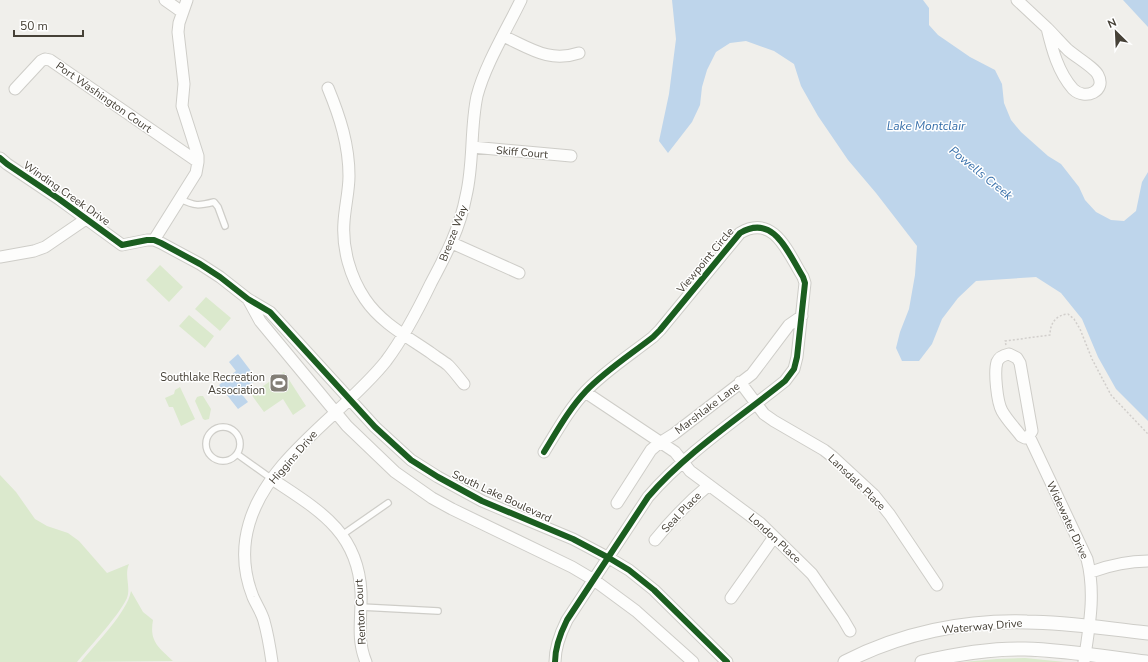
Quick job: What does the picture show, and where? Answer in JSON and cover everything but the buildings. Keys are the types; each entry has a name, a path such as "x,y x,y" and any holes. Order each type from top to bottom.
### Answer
{"street":[{"path":"165,0 182,12"},
{"path":"154,240 196,173 198,162 198,156 182,106 184,80 178,32 182,12 187,0"},
{"name":"Breeze Way","path":"349,399 369,380 404,335 452,243 466,197 470,173 474,113 478,95 483,78 521,0"},
{"path":"1017,0 1047,28 1068,50 1096,71 1100,82 1099,87 1095,92 1085,95 1073,89 1055,57 1047,28"},
{"path":"503,36 546,56 571,56 579,53"},
{"name":"Port Washington Court","path":"15,89 41,61 50,60 198,162"},
{"path":"328,88 338,112 348,157 349,177 344,222 344,238 351,272 362,294 374,310 386,322 447,365 464,384"},
{"name":"Skiff Court","path":"472,147 571,156"},
{"name":"Winding Creek Drive","path":"0,158 122,245 139,241 154,240"},
{"path":"0,257 45,248 86,219"},
{"name":"Viewpoint Circle","path":"544,452 574,405 585,392 594,382 660,330 735,237 746,229 754,227 770,230 777,236 803,277 805,283 797,357 794,368 785,381 683,462 659,484 648,497 561,631 557,643 555,662"},
{"name":"South Lake Boulevard","path":"154,240 200,264 220,277 248,299 270,312 349,399 395,446 411,460 438,477 482,501 573,539 629,570 654,590 727,662"},
{"path":"452,243 519,273"},
{"path":"248,299 260,321 352,431 395,472 432,498 452,509 572,567 594,580 636,611 692,662"},
{"name":"Marshlake Lane","path":"617,503 651,450 752,374 789,325 802,316"},
{"path":"1008,354 1000,358 997,363 997,393 999,403 1003,412 1021,436 1025,438 1029,436"},
{"name":"Widewater Drive","path":"1008,354 1014,356 1020,363 1032,431 1029,436 1087,559 1090,572 1092,596 1085,658"},
{"name":"Lansdale Place","path":"740,382 764,414 834,457 874,495 890,514 937,585"},
{"path":"585,392 661,442 675,452 683,462"},
{"name":"Higgins Drive","path":"272,662 264,619 249,584 245,552 246,534 258,503 272,479 306,440 349,399"},
{"name":"London Place","path":"683,462 690,471 760,522 812,574 850,631"},
{"name":"Renton Court","path":"272,479 321,512 342,535 349,548 355,563 361,592 359,629 360,642 366,662"},
{"name":"Seal Place","path":"655,540 675,515 690,500 709,485"},
{"path":"731,598 774,537"},
{"path":"1090,572 1105,566 1148,561"},
{"name":"Waterway Drive","path":"846,662 884,644 909,636 964,625 995,622 1026,622 1089,626 1148,633"},
{"path":"922,662 974,652 1031,649 1085,658 1146,662"}],"lane":[{"path":"180,199 194,206 214,202 226,226"},
{"path":"219,427 224,427 230,428 235,432 239,437 240,443 237,454 229,460 222,461 215,459 210,455 206,448 206,442 211,432 219,427"},
{"path":"237,454 272,479"},
{"path":"342,535 388,503"},
{"path":"360,607 438,611"}],"path":[{"path":"1008,354 1005,341 1050,335 1050,327 1052,323 1062,315 1068,314 1074,319 1080,329 1092,359 1111,395 1148,434"}],"green space":[{"path":"160,265 183,287 169,302 146,280"},
{"path":"206,297 231,318 220,331 195,309"},
{"path":"189,315 214,336 205,348 179,326"},
{"name":"Southlake Recreation Association","path":"284,372 306,406 293,415 283,399 264,412 251,394"},
{"path":"180,387 195,419 181,426 173,407 169,407 165,398 174,394 175,390"},
{"path":"203,396 211,409 209,419 203,419 195,401 197,397"},
{"path":"0,475 16,492 35,519 47,526 68,533 79,541 107,573 129,564 127,572 128,594 123,606 77,662 0,662"},
{"path":"131,591 143,612 153,620 152,634 156,644 173,661 81,662 110,628 123,609"},
{"path":"1025,658 1065,662 963,662 997,659"}],"water":[{"name":"Lake Montclair","path":"672,0 923,0 929,8 929,25 938,35 970,57 995,70 1002,84 1004,103 1011,120 1021,132 1048,156 1061,164 1079,187 1085,200 1096,212 1111,220 1124,221 1136,211 1142,182 1148,172 1148,421 1116,389 1098,357 1082,319 1061,293 1036,277 976,281 958,298 942,319 932,344 919,361 902,361 896,348 900,332 909,309 915,275 917,246 848,160 818,116 801,86 794,64 774,51 746,41 730,43 716,52 707,70 702,87 700,105 692,122 668,153 659,141 669,94 676,39"},
{"path":"1123,0 1148,0 1148,27"},
{"path":"238,354 257,379 240,392 248,402 238,409 219,385 236,371 229,362"}],"cycle path":[{"path":"0,158 122,245 154,240 200,264 220,277 248,299 270,312 375,427 411,460 438,477 482,501 573,539 629,570 654,590 727,662"},
{"path":"544,452 569,413 586,391 601,377 660,330 740,233 752,228 762,228 779,238 792,257 805,283 797,357 794,369 785,381 696,451 648,497 567,620 558,641 555,662"}],"place":[{"name":"Southlake Recreation Association","path":"279,383"}],"water label":[{"name":"Powells Creek","path":"981,173"}]}
